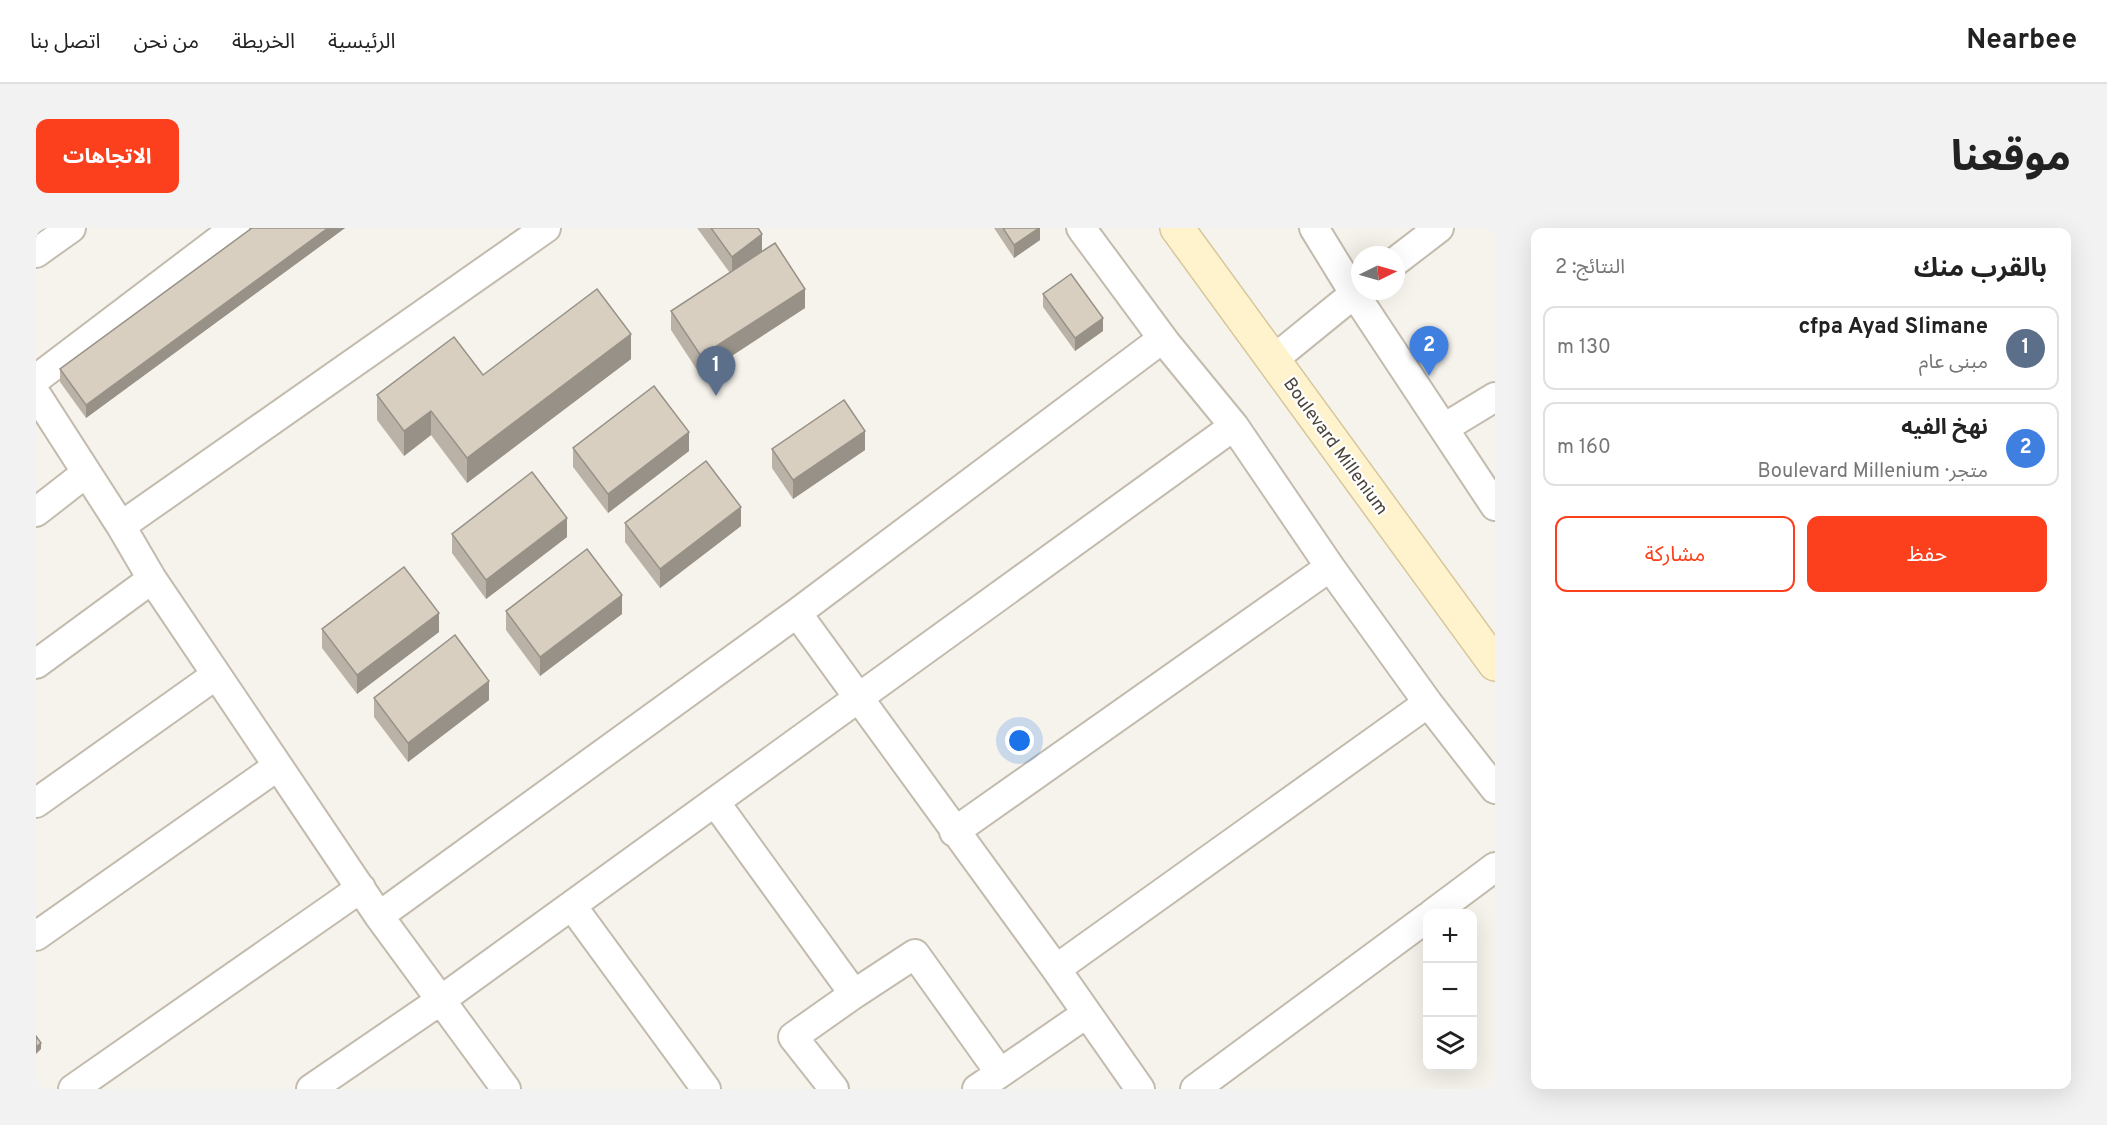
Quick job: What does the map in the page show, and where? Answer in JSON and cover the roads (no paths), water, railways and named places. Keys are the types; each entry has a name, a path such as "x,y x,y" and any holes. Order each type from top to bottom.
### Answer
{"main road":[{"name":"Boulevard Millenium","path":"1177,228 1495,664"}],"street":[{"path":"36,253 71,228"},
{"path":"36,379 235,228"},
{"path":"121,526 546,228"},
{"path":"1081,228 1162,339 1234,426 1330,567 1428,703 1495,789"},
{"path":"1314,228 1351,282"},
{"path":"1405,254 1439,228"},
{"path":"1274,359 1351,296"},
{"path":"1363,300 1495,506"},
{"path":"379,916 797,613 1162,339"},
{"path":"36,394 121,526 152,579 216,675 379,916 506,1089"},
{"path":"1444,428 1495,397"},
{"path":"311,1089 572,906 1234,426"},
{"path":"36,512 86,473"},
{"path":"954,832 1330,567"},
{"path":"36,664 152,579"},
{"path":"797,613 954,832 1056,969 1140,1089"},
{"path":"36,803 216,675"},
{"path":"1056,969 1428,703"},
{"path":"36,936 278,766"},
{"path":"715,802 854,994"},
{"path":"1439,909 1495,867"},
{"path":"73,1089 361,888"},
{"path":"572,906 706,1089"},
{"path":"1195,1089 1423,921"},
{"path":"834,1089 793,1037 915,954 1000,1073"},
{"path":"977,1089 1086,1014"}],"place":[{"name":"نهخ الفيه","path":"1429,376"},
{"name":"cfpa Ayad Slimane","path":"716,396"}]}
